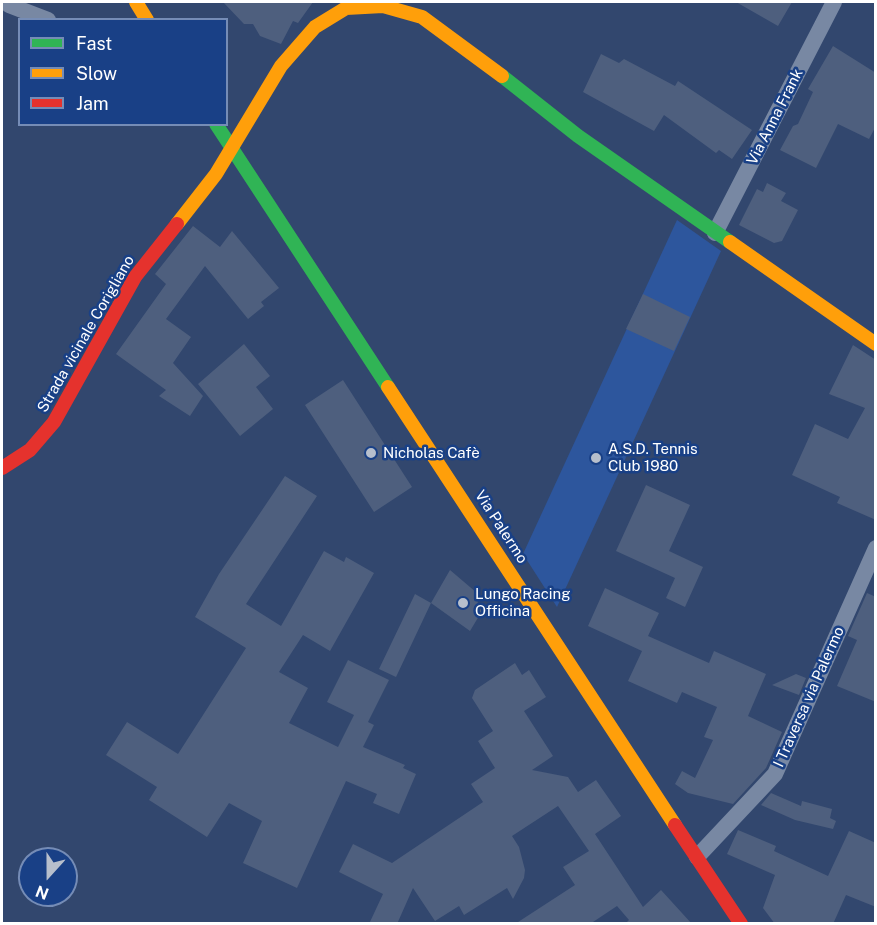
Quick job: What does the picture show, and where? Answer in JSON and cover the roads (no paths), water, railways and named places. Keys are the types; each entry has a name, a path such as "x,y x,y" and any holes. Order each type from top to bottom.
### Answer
{"street":[{"path":"136,2 146,18"},
{"name":"Via Anna Frank","path":"715,233 834,2"},
{"path":"9,5 43,18"},
{"path":"347,5 383,6 422,16 451,36 578,136 876,344"},
{"name":"Strada vicinale Corigliano","path":"2,468 30,450 54,422 135,277 233,149 265,91 299,43 315,27 347,5"},
{"name":"Via Palermo","path":"217,126 507,565 644,780 741,924"},
{"name":"I Traversa via Palermo","path":"697,857 775,774 876,548"}],"place":[{"name":"Nicholas Cafè","path":"371,453"},
{"name":"A.S.D. Tennis Club 1980","path":"596,458"},
{"name":"Lungo Racing Officina","path":"463,603"}]}
